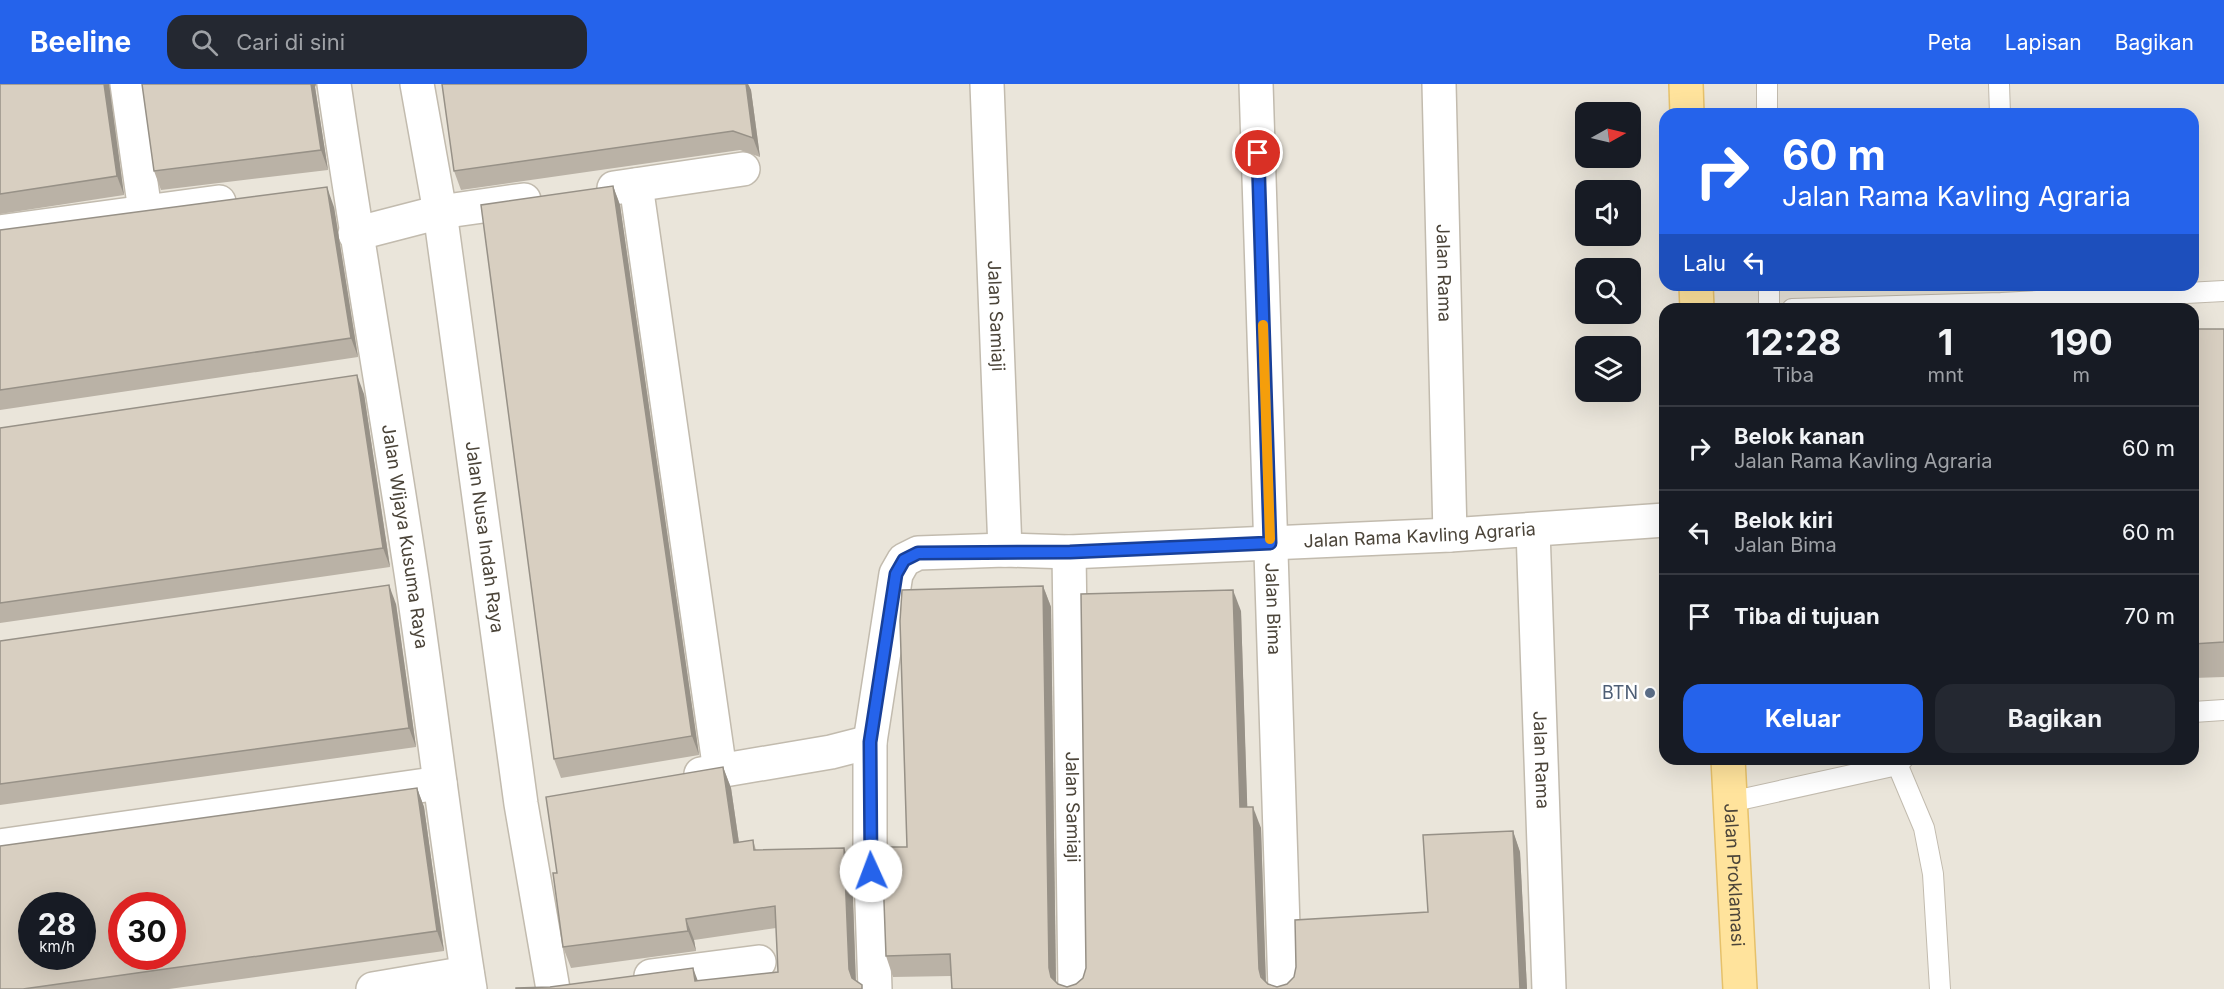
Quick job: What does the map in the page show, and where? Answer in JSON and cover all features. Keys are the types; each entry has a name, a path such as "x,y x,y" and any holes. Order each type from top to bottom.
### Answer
{"main road":[{"path":"1686,84 1687,108"},
{"name":"Jalan Proklamasi","path":"1728,765 1740,989"}],"street":[{"path":"128,84 145,211"},
{"name":"Jalan Wijaya Kusuma Raya","path":"334,84 356,234 381,373 400,585 440,783 468,981"},
{"name":"Jalan Nusa Indah Raya","path":"417,84 420,217 520,804 562,988"},
{"name":"Jalan Samiaji","path":"987,84 1005,550"},
{"name":"Jalan Bima","path":"1256,84 1285,989"},
{"name":"Jalan Rama","path":"1439,84 1450,535"},
{"path":"356,234 420,217 743,168"},
{"path":"636,185 720,771"},
{"path":"315,190 349,186"},
{"path":"0,232 247,198"},
{"path":"346,378 381,373"},
{"name":"Jalan Rama Kavling Agraria","path":"870,742 896,574 904,560 918,553 1005,550 1070,552 1450,535 1659,520"},
{"name":"Jalan Rama","path":"1533,530 1549,989"},
{"name":"Jalan Samiaji","path":"1070,552 1076,989"},
{"path":"673,778 831,752 870,742 870,847 876,989"},
{"path":"0,846 440,783"},
{"path":"520,804 556,798"},
{"path":"623,980 759,962"},
{"path":"373,989 468,981"}],"lane":[{"path":"1767,84 1767,108"},
{"path":"1999,84 2000,108"},
{"path":"1918,303 2001,294 2224,291"},
{"path":"2199,712 2224,710"},
{"path":"1730,802 1882,765"},
{"path":"1900,765 1924,828 1931,863 1940,989"}],"shaded area":[{"path":"0,84 2224,84 2224,989 0,989"}],"building":[{"path":"0,84 104,84 117,176 0,194"},
{"path":"142,84 311,84 321,150 154,171"},
{"path":"442,84 746,84 753,138 733,131 454,171"},
{"path":"613,186 692,736 554,759 481,205"},
{"path":"327,187 351,338 0,390 0,230"},
{"path":"2199,329 2224,329 2224,642 2199,644"},
{"path":"357,375 383,548 0,603 0,428"},
{"path":"389,585 409,728 0,784 0,641"},
{"path":"1043,586 1049,968 1051,977 1058,984 1067,987 1076,984 1083,978 1086,968 1081,594 1233,590 1240,807 1253,807 1261,977 1268,984 1277,987 1287,984 1294,977 1296,967 1295,920 1428,912 1423,835 1513,831 1520,989 952,989 950,954 886,956 882,847 907,847 900,621 902,590"},
{"path":"723,767 734,843 753,840 754,850 844,848 849,969 852,978 862,985 862,989 516,989 550,987 693,968 695,981 778,972 775,906 686,919 688,931 563,947 553,873 557,873 546,797"},
{"path":"417,788 437,931 186,966 186,892 108,892 108,970 159,970 23,989 0,989 0,846"}],"slow traffic":[{"path":"1263,325 1270,539"}],"place":[{"name":"BTN","path":"1650,693"}],"route":[{"path":"871,871 870,742 896,574 904,560 918,553 1005,550 1070,552 1270,543 1258,153"}]}
